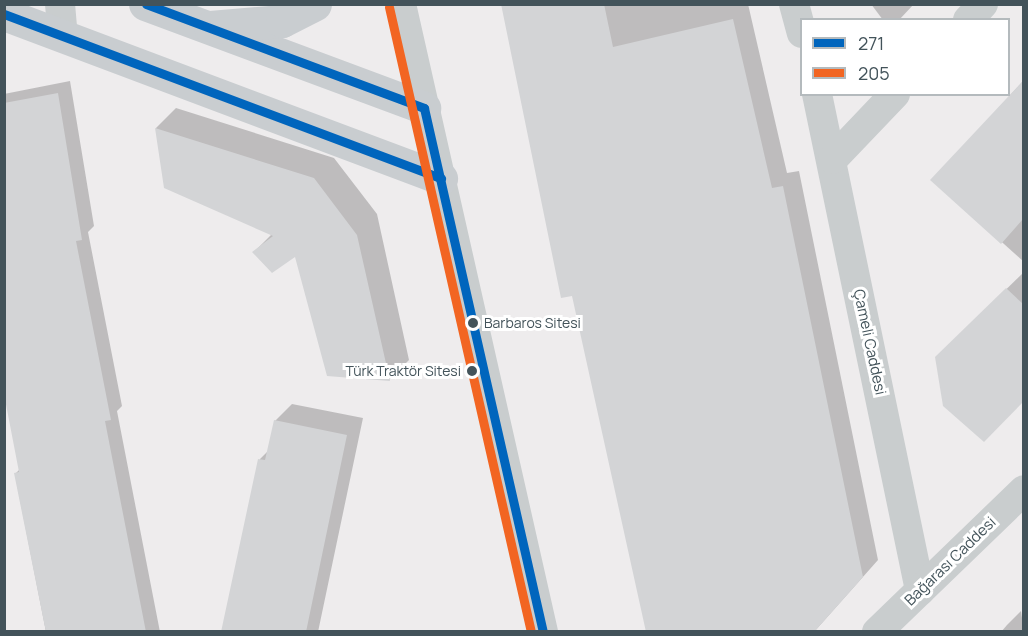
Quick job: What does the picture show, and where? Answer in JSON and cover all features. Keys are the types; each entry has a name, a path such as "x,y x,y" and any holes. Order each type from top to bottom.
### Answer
{"main road":[{"path":"145,4 201,28 424,108"},
{"path":"201,28 282,21 315,4"},
{"path":"4,14 441,178"}],"street":[{"path":"60,4 63,36"},
{"path":"401,4 543,632"},
{"path":"794,4 800,29"},
{"path":"970,18 983,4"},
{"name":"Çameli Caddesi","path":"817,96 833,159 920,590"},
{"path":"833,159 893,96"},
{"name":"Bağarası Caddesi","path":"877,632 1023,490"}],"building":[{"path":"501,4 604,4 613,47 733,19 772,188 783,186 863,577 814,632 646,632 572,296 561,298"},
{"path":"1023,81 1023,219 1001,244 930,180"},
{"path":"58,93 82,240 76,241 111,420 105,421 146,632 46,632 14,473 19,472 4,394 4,103"},
{"path":"155,128 314,178 357,235 390,381 327,376 295,257 272,273 252,252 273,236 164,188"},
{"path":"1006,288 1023,304 1023,402 984,442 943,406 935,357"},
{"path":"274,420 347,435 306,632 221,632 258,459 265,460"}],"transit line":[{"name":"271","path":"146,4 424,108 543,632"},
{"name":"205","path":"389,7 531,632"},
{"name":"271","path":"4,14 441,178"}],"place":[{"name":"Barbaros Sitesi","path":"473,323"},
{"name":"Türk Traktör Sitesi","path":"472,371"}]}
